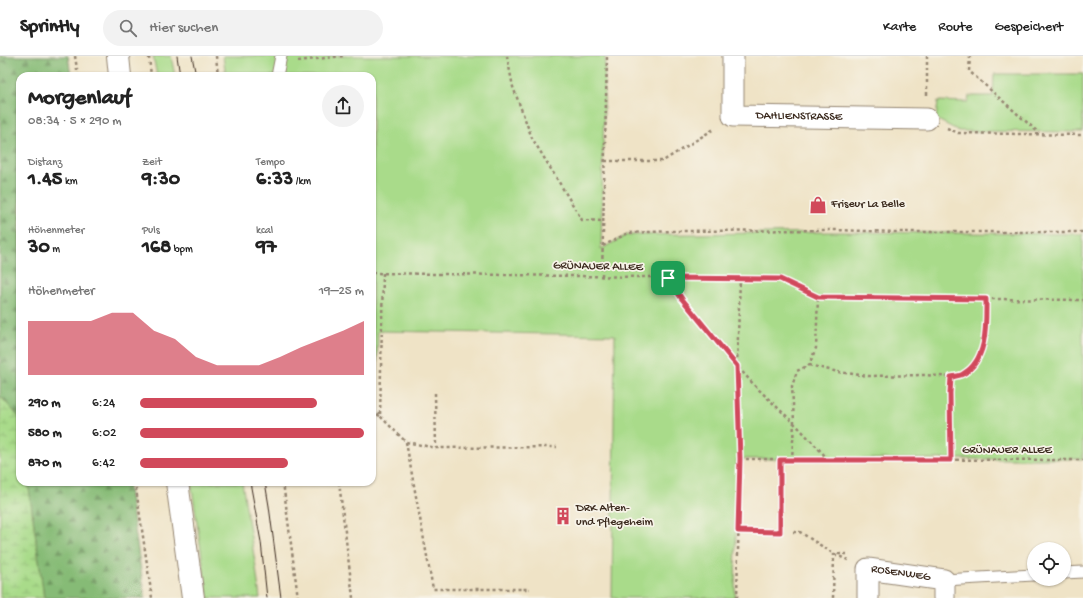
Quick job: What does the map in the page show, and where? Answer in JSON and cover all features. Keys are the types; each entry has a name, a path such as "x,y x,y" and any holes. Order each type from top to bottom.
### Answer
{"main road":[{"path":"118,56 120,72"},
{"path":"178,486 193,598"}],"street":[{"path":"733,56 733,116"},
{"name":"DAHLIENSTRASSE","path":"733,116 927,119"},
{"name":"ROSENWEG","path":"868,598 868,569 944,589"}],"lane":[{"path":"279,72 281,59"},
{"path":"1071,573 1083,572"},
{"path":"944,589 1027,576"}],"path":[{"path":"75,56 77,72"},
{"path":"216,56 218,72"},
{"path":"281,59 344,56"},
{"path":"507,56 513,87 532,138 582,220 603,221"},
{"path":"602,276 607,56"},
{"path":"926,56 927,119 958,133 1083,134"},
{"path":"970,56 969,71 1039,134"},
{"path":"149,57 151,72"},
{"path":"605,161 663,161 733,116"},
{"path":"603,246 628,233 672,231 836,230 896,232 1083,232"},
{"name":"GRÜNAUER ALLEE","path":"376,273 780,279 818,297 1083,300"},
{"path":"380,416 383,273"},
{"path":"668,278 682,299 737,366 756,387 794,422 829,460"},
{"path":"737,598 740,459 737,366 740,278"},
{"path":"809,366 816,348 818,297"},
{"path":"792,460 794,422 792,386 797,371 809,366 868,376 926,375 951,377 963,374 973,366 982,352 986,328 986,299"},
{"path":"951,377 951,460"},
{"path":"435,393 436,448"},
{"path":"376,414 380,416 406,442 436,448 557,447"},
{"path":"406,442 433,589 530,589"},
{"name":"GRÜNAUER ALLEE","path":"740,459 1083,460"},
{"path":"738,531 781,532 780,460"},
{"path":"136,486 152,598"},
{"path":"284,486 298,598"},
{"path":"339,486 352,598"},
{"path":"793,532 800,532 834,554 868,569"}],"green space":[{"path":"0,56 68,56 70,72 16,72 16,414 0,396"},
{"path":"153,56 171,56 174,72 156,72"},
{"path":"223,56 605,56 601,249 627,235 831,232 1083,234 1083,459 737,459 735,598 612,598 615,335 378,331 376,371 376,72 225,72"},
{"path":"994,74 1083,74 1083,132 959,131 936,119 938,101 968,102 969,96 993,96"},
{"path":"0,396 16,414 16,486 29,486 44,598 0,598"},
{"path":"29,486 129,486 145,598 44,598"},
{"path":"192,486 243,486 260,598 208,598"}],"tram line":[{"path":"177,56 179,72"},
{"path":"192,56 195,72"},
{"path":"251,486 261,542 267,598"},
{"path":"266,486 281,598"}],"place":[{"name":"Friseur La Belle","path":"818,205"},
{"name":"DRK Alten- und Pflegeheim","path":"563,516"}],"route":[{"path":"668,278 780,279 818,297 986,299 986,328 982,352 973,366 963,374 951,377 951,460 780,460 780,532 738,531 740,459 737,366 682,299 668,278"}]}
